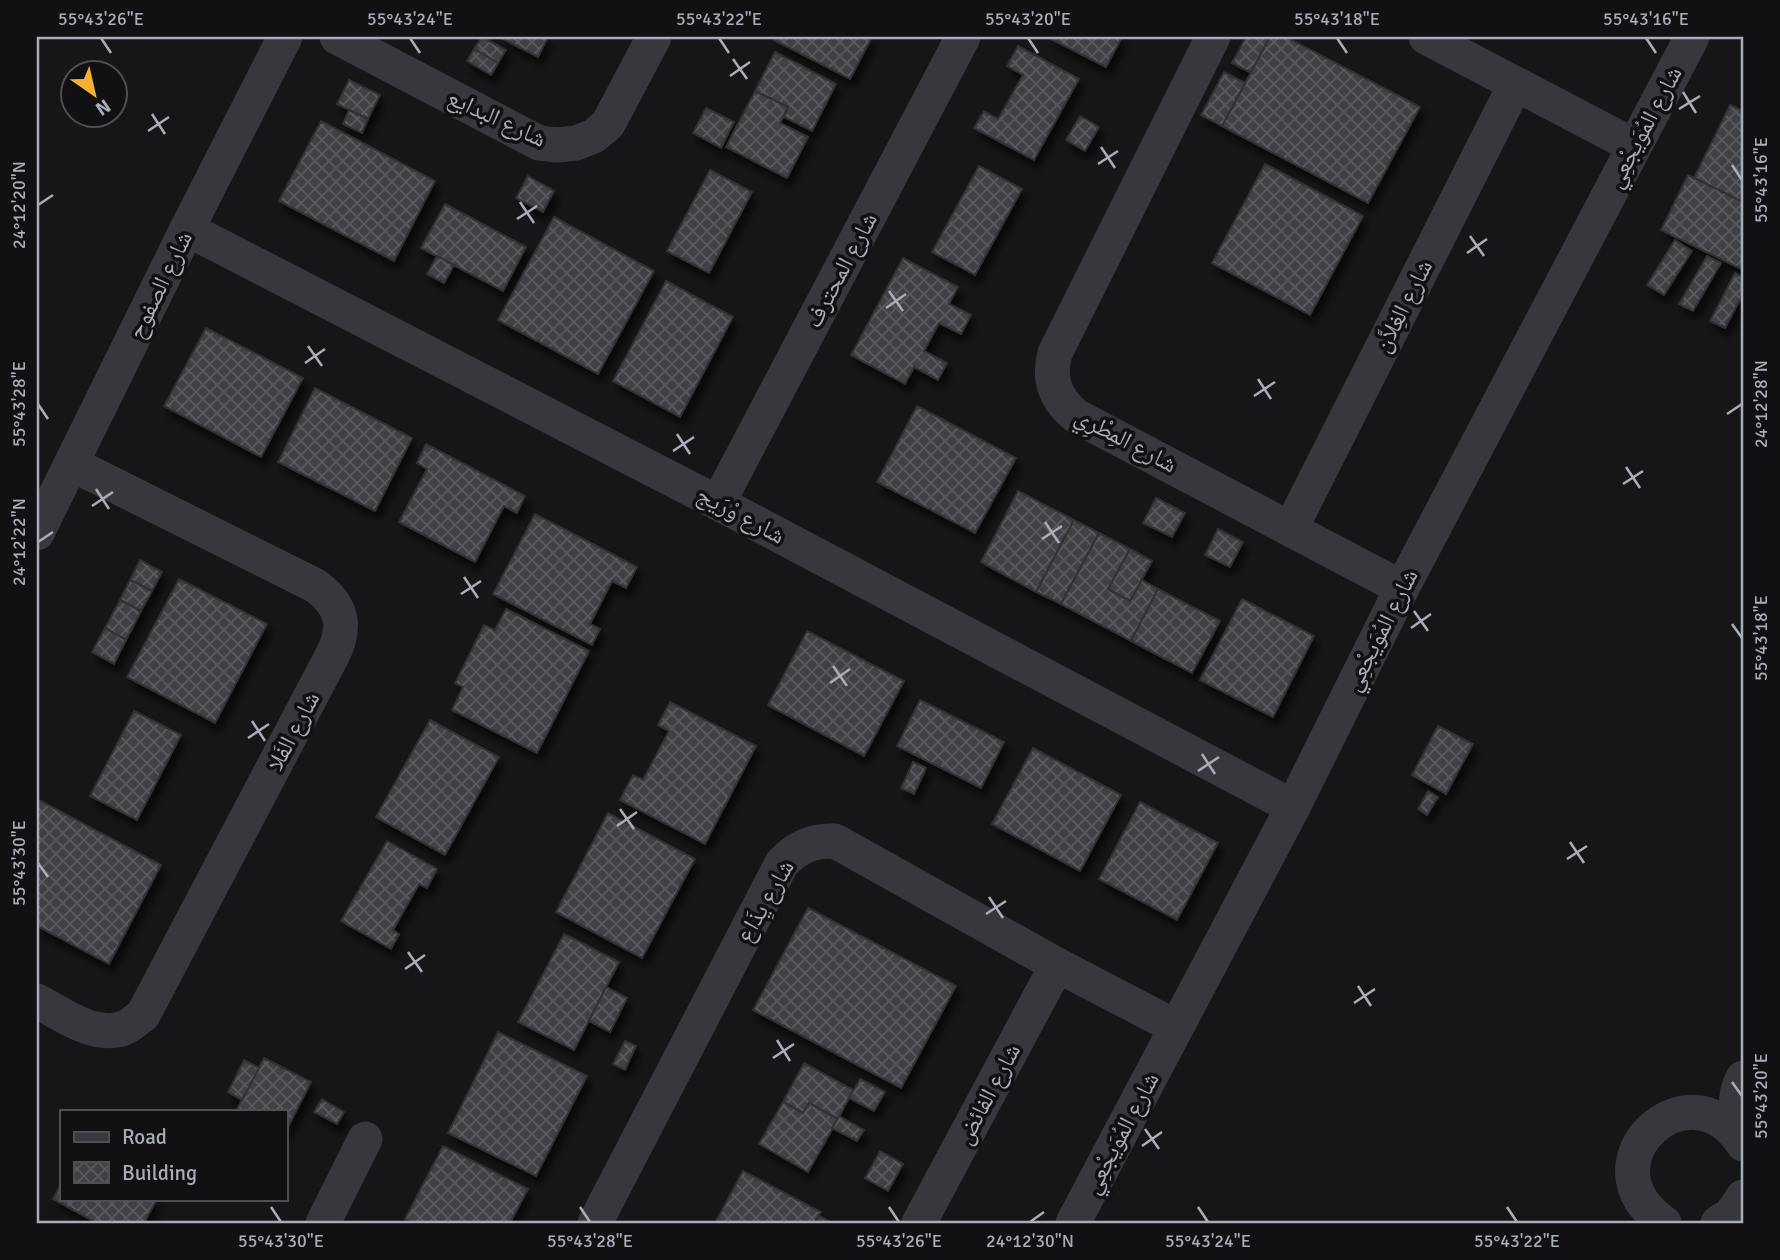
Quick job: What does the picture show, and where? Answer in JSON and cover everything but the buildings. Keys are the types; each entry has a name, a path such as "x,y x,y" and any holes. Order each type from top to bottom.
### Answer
{"street":[{"name":"شارع الصفوح","path":"37,533 285,37"},
{"name":"شارع البدايع","path":"337,37 539,142 557,145 576,143 594,136 608,124 654,37"},
{"name":"شارع المحترف","path":"719,503 963,37"},
{"name":"شارع المِطْرِي","path":"1213,37 1055,352 1051,367 1052,381 1061,401 1076,416 1402,588"},
{"path":"1426,37 1634,146"},
{"name":"شارع المُوَيجْعِي","path":"1073,1223 1293,807 1402,588 1692,37"},
{"name":"شارع الغِلاَّن","path":"1291,528 1515,85"},
{"name":"شارع وْرَيج","path":"187,229 719,503 1293,807"},
{"name":"شارع الفَلا","path":"37,1001 85,1026 105,1032 125,1028 143,1015 340,642 338,610 329,596 316,586 72,464"},
{"name":"شارع يِذَاع","path":"595,1223 782,863 793,852 820,840 835,841 1057,965 1176,1027"},
{"name":"شارع الفائض","path":"919,1223 1057,965"},
{"path":"1664,1223 1650,1213 1640,1210 1632,1179 1633,1161 1639,1143 1651,1128 1667,1117 1713,1103 1741,1082"},
{"path":"1741,1082 1736,1103 1743,1142"},
{"path":"1686,1112 1704,1113 1721,1120 1743,1142"},
{"path":"323,1223 365,1139"},
{"path":"1719,1223 1731,1215 1743,1198"},
{"path":"1719,1223 1743,1218"}]}
